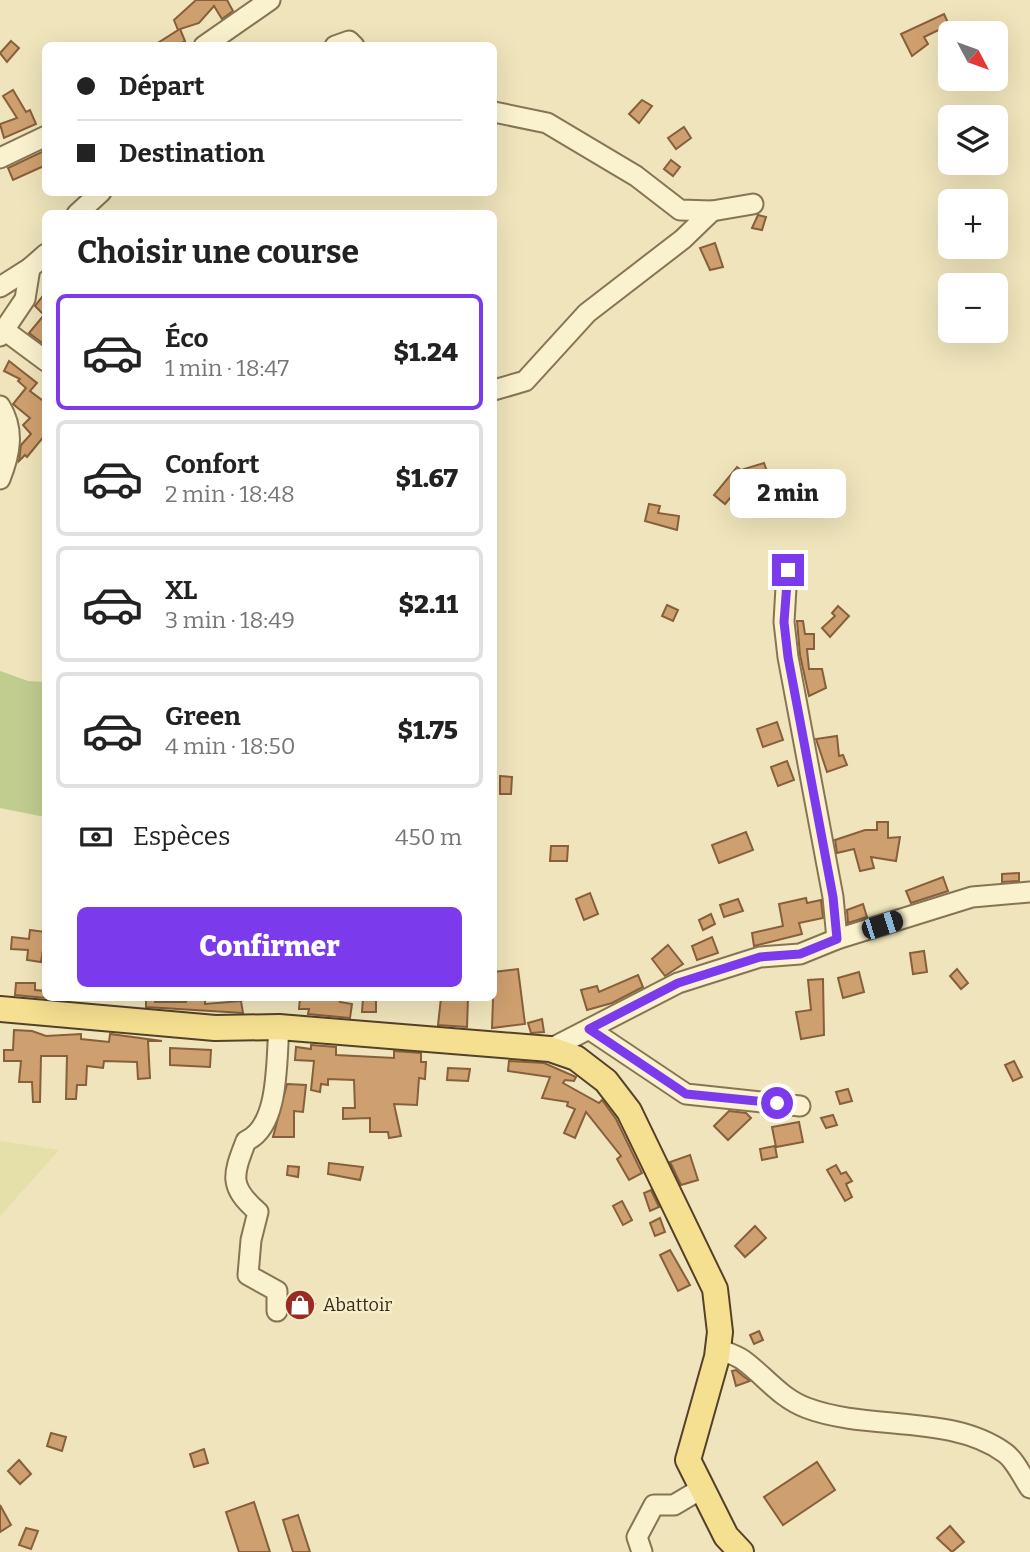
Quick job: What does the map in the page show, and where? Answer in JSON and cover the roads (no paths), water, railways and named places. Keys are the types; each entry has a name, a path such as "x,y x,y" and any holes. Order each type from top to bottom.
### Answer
{"main road":[{"path":"0,1009 215,1028 279,1027 550,1049 576,1058 606,1082 629,1111 715,1289 720,1332 718,1349 688,1460 726,1536 741,1552"}],"street":[{"path":"210,42 271,0"},
{"path":"497,113 547,123 636,176 680,210 712,211 753,204"},
{"path":"0,158 42,138"},
{"path":"81,210 97,196"},
{"path":"497,389 525,381 587,313 683,239 712,211"},
{"path":"0,287 42,258"},
{"path":"30,268 25,299 2,333 42,358"},
{"path":"0,406 7,417 11,451 0,479"},
{"path":"788,570 784,622 788,657 833,897 837,939"},
{"path":"550,1049 678,983 760,957 800,954 837,939 972,897 1030,892"},
{"path":"277,1311 277,1291 248,1275 251,1240 258,1212 237,1191 234,1173 246,1141 259,1135 270,1114 279,1027"},
{"path":"589,1029 686,1094 800,1106"},
{"path":"718,1349 742,1359 778,1392 805,1407 849,1421 952,1431 975,1439 1006,1454 1030,1488"},
{"path":"642,1552 637,1537 654,1505 674,1505 701,1489"}],"place":[{"name":"Abattoir","path":"300,1305"}]}
